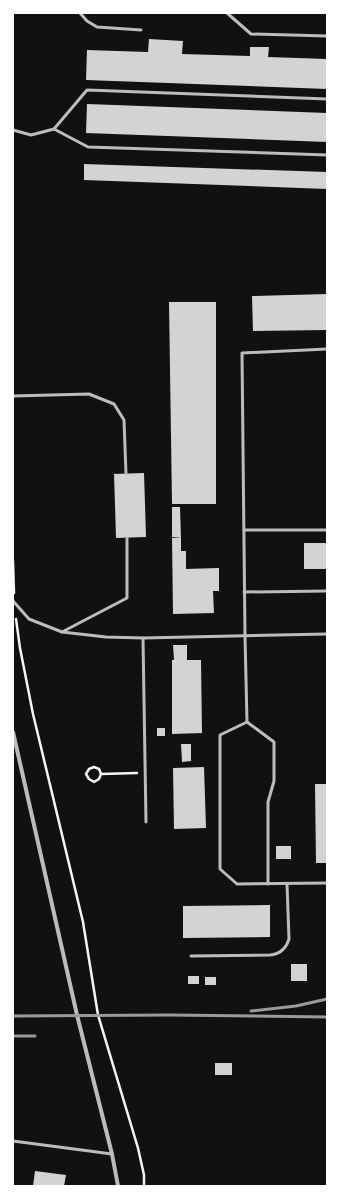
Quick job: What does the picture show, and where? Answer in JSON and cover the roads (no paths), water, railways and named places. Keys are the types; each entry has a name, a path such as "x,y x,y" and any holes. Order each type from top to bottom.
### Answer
{"street":[{"path":"13,732 77,1015 112,1154 118,1186"}],"lane":[{"path":"80,13 87,22 97,27 141,30"},
{"path":"227,13 251,34 327,36"},
{"path":"13,130 31,135 54,129 87,90 327,99"},
{"path":"54,129 88,147 327,155"},
{"path":"247,722 244,636 242,353 327,349"},
{"path":"13,396 89,394 114,404 124,420 126,474"},
{"path":"244,530 327,530"},
{"path":"62,632 127,598 127,538"},
{"path":"244,592 327,592"},
{"path":"13,602 29,619 62,632 106,637 142,638 327,634"},
{"path":"142,638 146,822"},
{"path":"247,722 220,735 220,869 237,884 327,883"},
{"path":"247,722 274,742 274,781 268,802 268,884"},
{"path":"191,956 270,956 276,955 283,950 287,946 289,939 287,884"},
{"path":"13,1141 112,1154"}],"railway":[{"path":"251,1011 296,1006 327,999"},
{"path":"13,1016 169,1015 327,1017"},
{"path":"13,1036 35,1036"}]}
